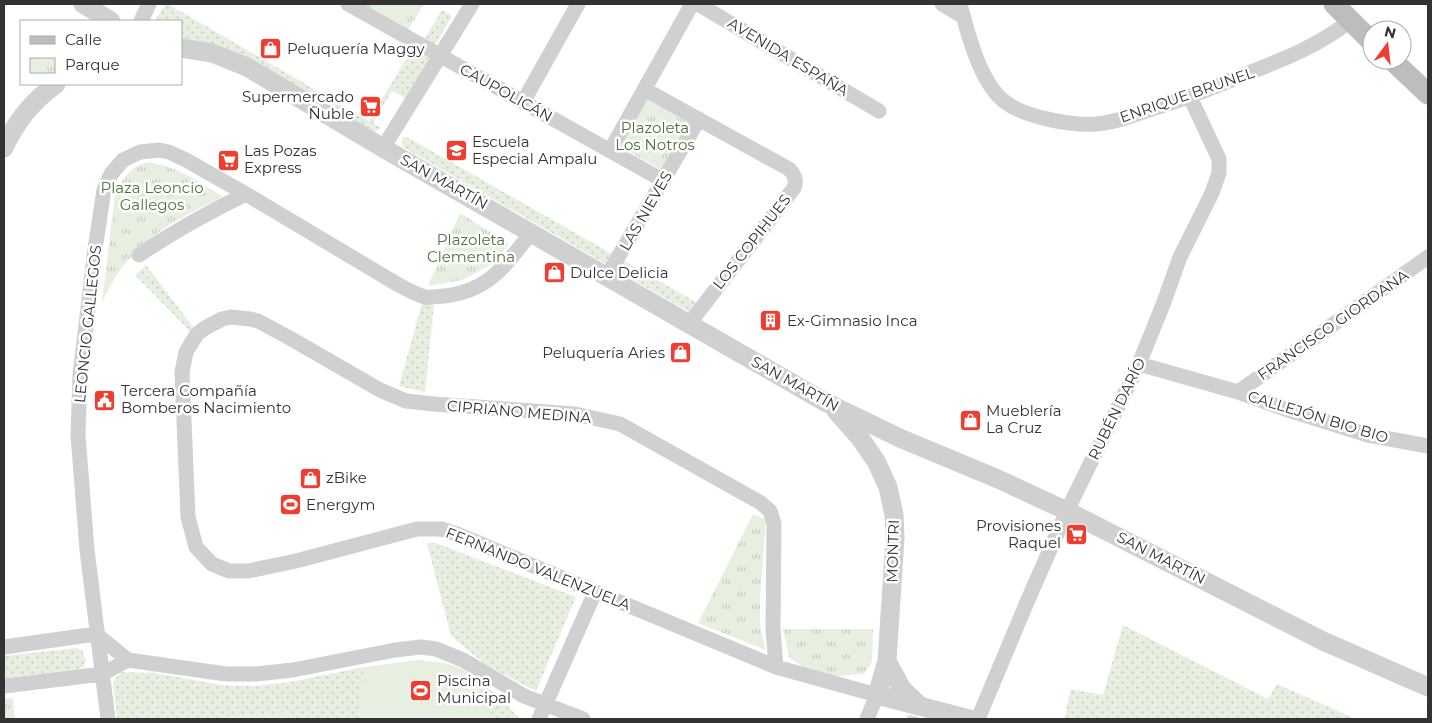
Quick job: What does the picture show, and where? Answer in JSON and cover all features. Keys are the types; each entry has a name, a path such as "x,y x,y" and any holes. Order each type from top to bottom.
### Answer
{"main road":[{"path":"1334,4 1362,32"},
{"path":"1403,70 1428,94"}],"street":[{"path":"83,4 109,20"},
{"path":"141,20 150,4"},
{"name":"CAUPOLICÁN","path":"348,4 664,181"},
{"path":"383,148 472,4"},
{"path":"523,102 578,4"},
{"path":"610,150 692,4"},
{"name":"AVENIDA ESPAÑA","path":"698,4 879,111"},
{"path":"942,4 962,10"},
{"name":"ENRIQUE BRUNEL","path":"962,10 972,45 990,86 1000,98 1020,110 1067,123 1095,124 1122,118 1190,97 1295,55 1327,38 1350,21"},
{"name":"SAN MARTÍN","path":"182,48 212,53 247,67 383,148 825,402 902,439 981,471 1067,511 1323,641 1428,687"},
{"path":"4,148 25,114 37,100 55,85"},
{"name":"LOS COPIHUES","path":"644,89 788,169 793,174 795,182 794,188 689,324"},
{"name":"RUBÉN DARÍO","path":"978,719 1067,511 1139,364 1180,257 1212,193 1219,174 1219,158 1190,97"},
{"name":"LAS NIEVES","path":"607,276 699,119"},
{"name":"LEONCIO GALLEGOS","path":"108,719 87,550 79,444 80,375 95,249 104,190 116,166 131,156 150,150 169,152 246,194 397,284 427,298 467,292 485,284 504,266 532,232"},
{"path":"140,255 166,237 220,206 246,194"},
{"name":"FRANCISCO GIORDANA","path":"1238,392 1428,257"},
{"name":"CIPRIANO MEDINA","path":"201,331 214,322 231,318 250,319 380,390 406,400 444,405 575,414 620,424 761,503 770,511 774,524 773,629 776,667"},
{"name":"FERNANDO VALENZUELA","path":"201,331 186,352 182,372 188,517 196,547 212,564 229,571 248,571 296,561 417,529 440,529 457,534 776,667 969,719"},
{"name":"CALLEJÓN BIO BIO","path":"1139,364 1238,392 1368,435 1428,446"},
{"name":"MONTRI","path":"825,402 860,438 876,461 892,500 895,526 887,661 877,695 867,719"},
{"path":"876,461 876,455 882,444 892,439 902,439"},
{"path":"539,719 595,592"},
{"path":"4,647 96,634 128,660 226,674 256,674 293,670 395,650 436,649 464,660 524,696 583,719"},
{"path":"4,686 102,674 128,660"},
{"name":"FERNANDO VALENZUELA","path":"887,661 902,689 921,706"}],"green space":[{"path":"165,4 168,4 369,121 412,49 430,59 405,98 392,91 373,123 381,128 372,133 218,48 182,38 182,20 156,20"},
{"path":"357,4 424,4 406,33"},
{"path":"385,4 415,4 402,24 381,11"},
{"path":"442,10 452,16 435,45 425,38"},
{"name":"Plazoleta Los Notros","path":"647,99 693,124 663,171 619,146"},
{"path":"402,137 409,138 703,306 696,316 403,147"},
{"name":"Plaza Leoncio Gallegos","path":"147,162 178,171 223,197 174,222 151,238 122,267 102,302 115,194 128,174"},
{"name":"Plazoleta Clementina","path":"460,213 509,244 494,263 462,280 428,286"},
{"path":"146,265 193,327 190,331 135,275"},
{"path":"422,303 434,305 425,392 399,386"},
{"path":"753,514 766,520 760,598 760,627 766,650 698,623"},
{"path":"427,543 436,543 576,597 536,691 486,665 451,636"},
{"path":"1123,625 1268,699 1277,684 1356,719 1064,719 1071,689 1103,695"},
{"path":"783,629 873,629 872,662 864,674 835,676 806,669 789,657"},
{"path":"76,648 82,650 86,661 84,666 79,669 4,678 4,656"},
{"name":"Piscina Municipal","path":"419,660 452,665 473,676 480,687 489,719 359,719 364,667"},
{"path":"364,667 359,719 291,719 290,712 212,719 117,719 113,682 121,672 155,673 221,685 255,686 290,682"},
{"path":"470,673 497,695 520,719 489,719 483,696"},
{"path":"13,698 15,719 4,719 4,699"},
{"path":"290,712 291,719 212,719"}],"waterway":[{"path":"909,717 918,719"}],"place":[{"name":"Peluquería Maggy","path":"271,49"},
{"name":"Supermercado Ñuble","path":"370,106"},
{"name":"Escuela Especial Ampalu","path":"456,151"},
{"name":"Las Pozas Express","path":"228,160"},
{"name":"Dulce Delicia","path":"554,273"},
{"name":"Ex-Gimnasio Inca","path":"771,321"},
{"name":"Peluquería Aries","path":"681,353"},
{"name":"Tercera Compañía Bomberos Nacimiento","path":"105,400"},
{"name":"Mueblería La Cruz","path":"970,420"},
{"name":"zBike","path":"310,478"},
{"name":"Energym","path":"290,505"},
{"name":"Provisiones Raquel","path":"1077,535"},
{"name":"Piscina Municipal","path":"421,690"}]}
